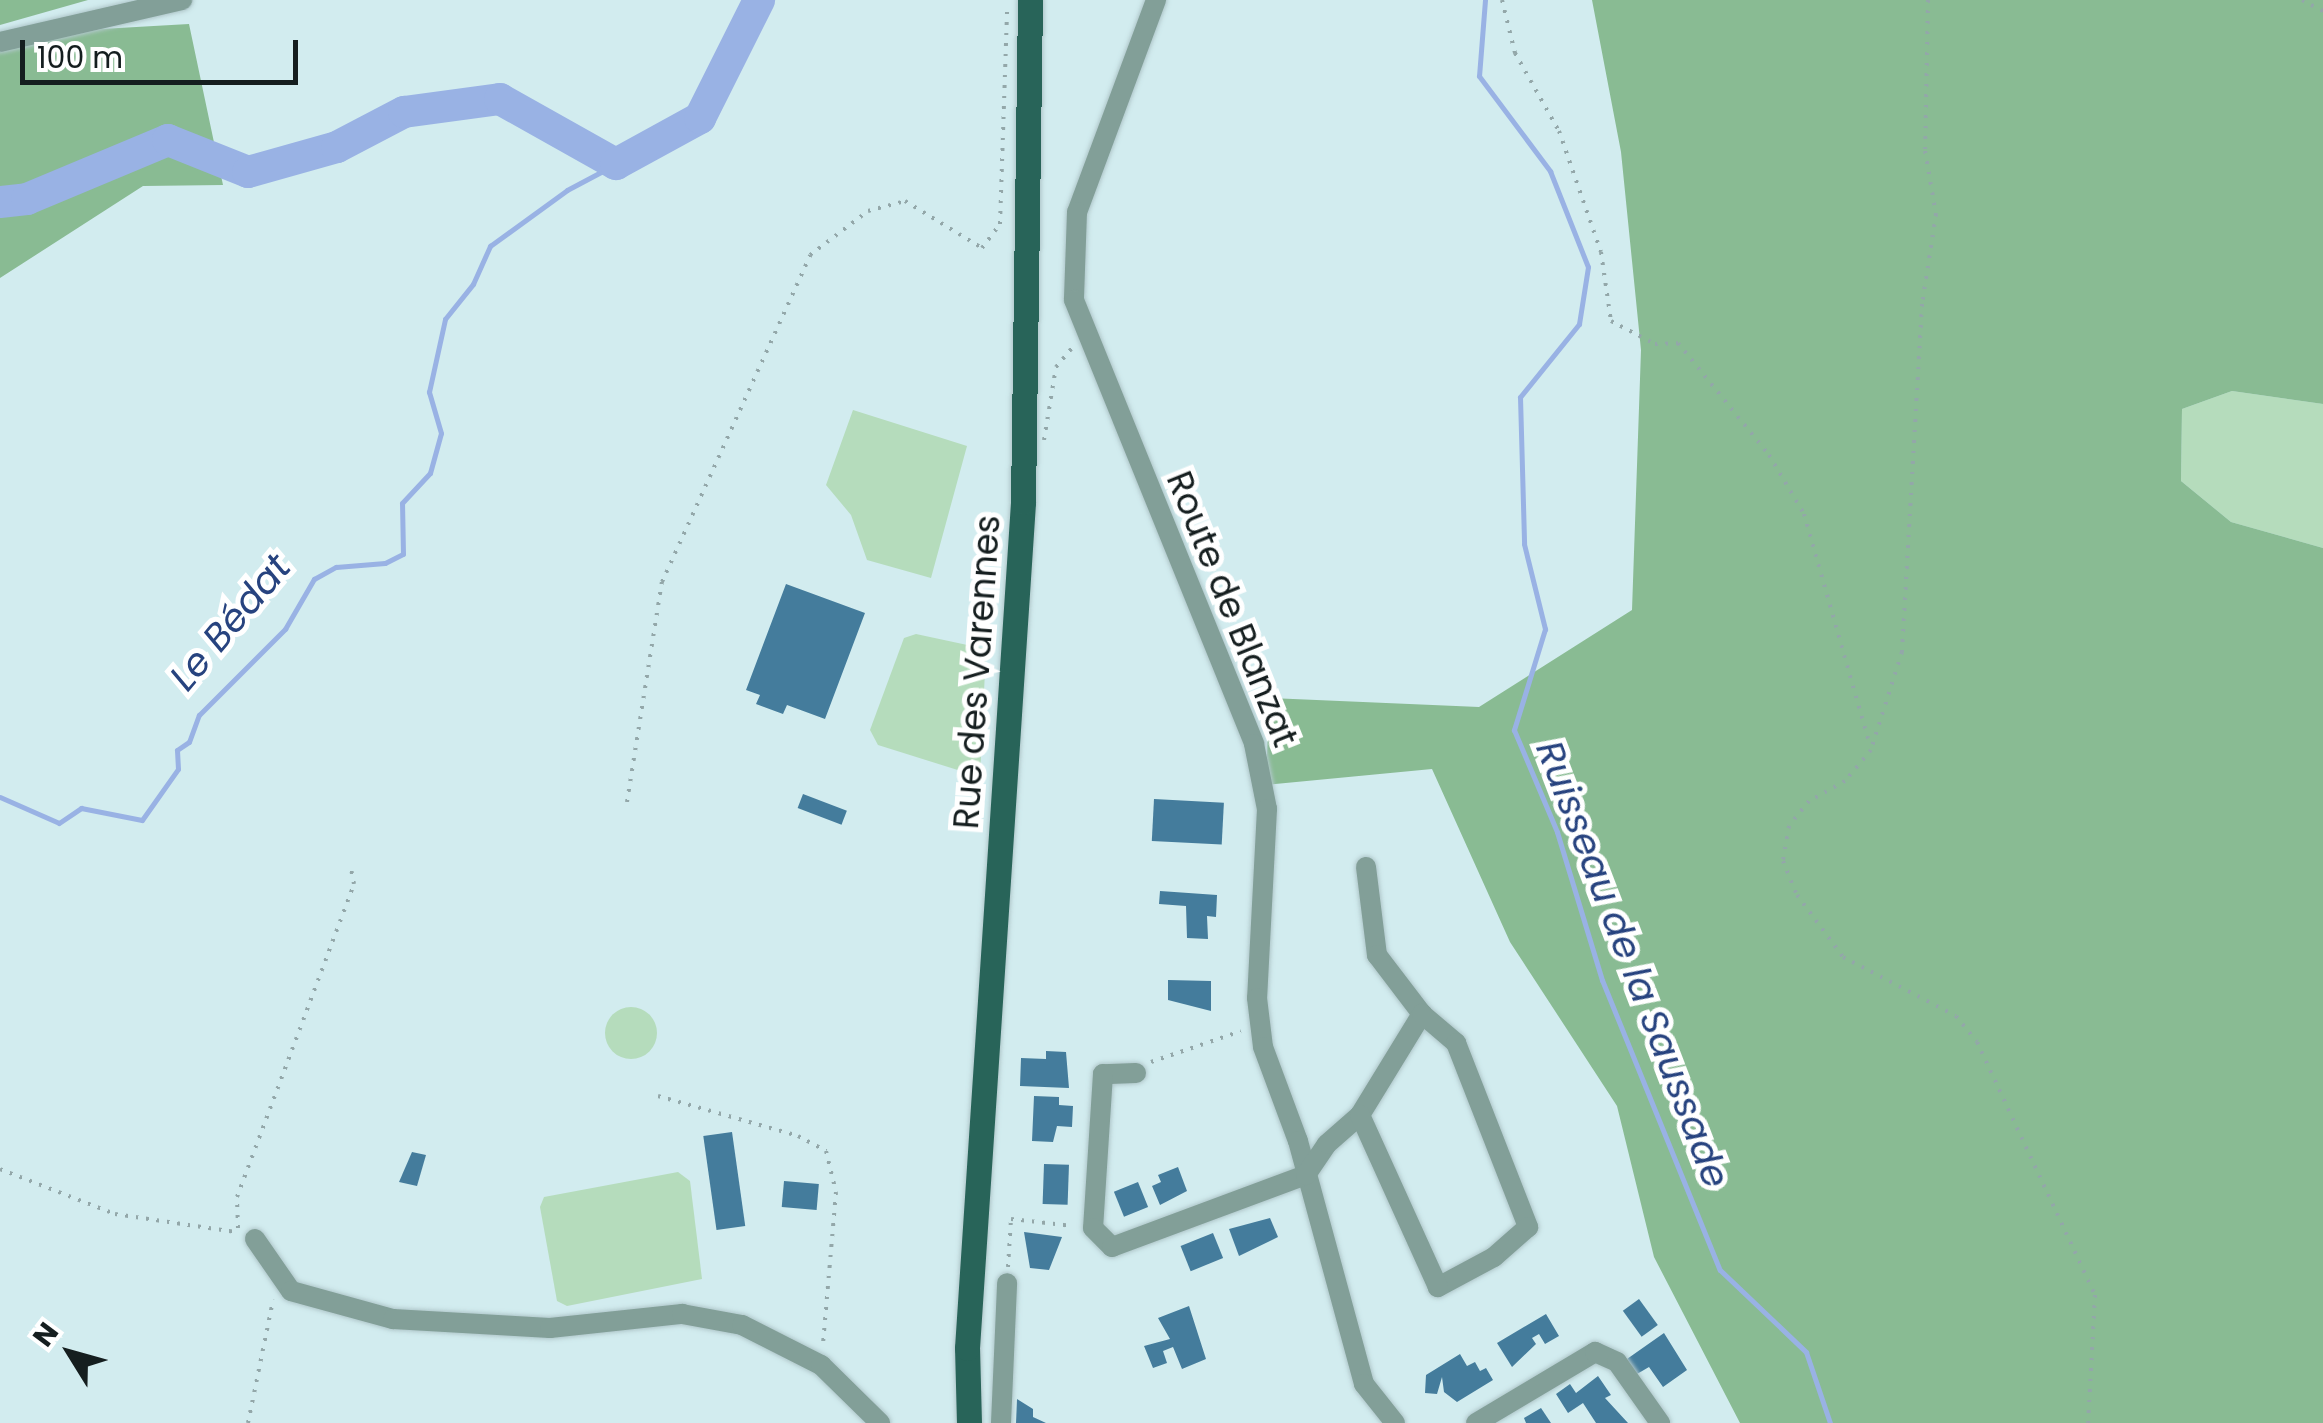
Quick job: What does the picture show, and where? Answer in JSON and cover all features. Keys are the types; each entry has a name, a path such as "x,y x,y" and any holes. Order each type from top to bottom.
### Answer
{"main road":[{"name":"Rue des Varennes","path":"969,1423 967,1348 1025,445 1030,0"},
{"name":"Rue des Varennes","path":"953,1423 967,1348"}],"street":[{"path":"0,42 182,0"},
{"name":"Route de Blanzat","path":"1156,0 1077,212 1074,300 1085,338 1232,684 1262,777 1268,846 1260,1025 1364,1384 1395,1423"},
{"path":"1360,1115 1438,1287 1494,1257 1528,1227 1456,1043 1422,1014 1377,955 1366,868"},
{"path":"1136,1073 1103,1074 1093,1228 1112,1247 1306,1175 1327,1144 1360,1115 1422,1014"},
{"path":"255,1239 278,1278 320,1304 424,1324 550,1328 658,1314 714,1319 768,1335 822,1365 880,1423"},
{"path":"1002,1423 1007,1283"},
{"path":"1476,1423 1595,1352 1617,1362 1660,1423"}],"path":[{"path":"626,802 662,582 810,254 868,211 906,201 982,248 1000,224 1005,12 1012,0"},
{"path":"1502,0 1515,53 1559,131 1601,252 1611,321 1655,344 1678,343 1745,423 1804,514 1871,750"},
{"path":"1928,0 1925,151 1936,214 1922,304 1902,652 1871,750 1845,781 1808,801 1789,826 1783,861 1797,895 1843,957 1956,1016 1977,1042 2095,1295 2088,1423"},
{"path":"2302,0 2323,11"},
{"path":"1025,445 1050,433 1056,367 1085,338"},
{"path":"0,1169 115,1214 238,1233 237,1197 354,884 351,869"},
{"path":"1136,1073 1156,1058 1260,1025"},
{"path":"658,1096 798,1136 826,1151 836,1192 822,1365"},
{"path":"1007,1283 1011,1219 1093,1228"},
{"path":"248,1423 278,1278"}],"green space":[{"path":"0,0 88,0 0,25"},
{"path":"1592,0 2323,0 2323,404 2232,391 2182,409 2181,481 2231,522 2323,548 2323,1423 1740,1423 1654,1257 1617,1106 1510,942 1432,769 1266,785 1269,698 1479,707 1632,610 1641,350 1621,152"},
{"path":"189,24 223,185 143,186 0,278 0,51 101,29"},
{"path":"2232,391 2323,404 2323,548 2231,522 2181,481 2182,409"},
{"path":"853,410 967,446 931,578 867,560 851,515 826,485"},
{"path":"916,634 986,649 980,777 878,745 870,730 904,638"},
{"path":"631,1007 649,1015 657,1033 649,1051 631,1059 613,1051 605,1033 613,1015"},
{"path":"678,1172 690,1181 702,1279 567,1306 557,1301 540,1207 544,1197"}],"building":[{"path":"786,584 865,613 825,719 787,705 783,714 756,704 760,695 746,690"},
{"path":"803,794 847,811 842,825 798,808"},
{"path":"1154,799 1224,803 1222,845 1152,841"},
{"path":"1160,891 1217,895 1216,917 1207,916 1208,939 1187,938 1186,906 1159,904"},
{"path":"1168,980 1211,981 1211,1011 1168,1000"},
{"path":"1046,1051 1066,1052 1069,1088 1020,1086 1021,1058 1046,1059"},
{"path":"1034,1096 1059,1097 1059,1105 1073,1106 1072,1127 1057,1126 1053,1142 1032,1141"},
{"path":"732,1132 745,1226 717,1230 703,1136"},
{"path":"412,1152 426,1155 417,1186 399,1182"},
{"path":"1044,1164 1069,1165 1068,1205 1043,1204"},
{"path":"1178,1167 1187,1191 1160,1205 1152,1186 1161,1182 1158,1175"},
{"path":"784,1181 819,1184 817,1210 782,1207"},
{"path":"1138,1182 1148,1207 1124,1217 1114,1192"},
{"path":"1270,1218 1278,1237 1239,1256 1229,1229"},
{"path":"1024,1232 1062,1237 1049,1270 1030,1268"},
{"path":"1213,1233 1223,1258 1191,1271 1181,1246"},
{"path":"1639,1299 1658,1325 1642,1337 1623,1311"},
{"path":"1189,1306 1206,1359 1182,1369 1173,1347 1163,1351 1167,1363 1153,1368 1144,1346 1170,1339 1158,1318"},
{"path":"1546,1314 1559,1336 1545,1344 1539,1334 1532,1338 1536,1344 1512,1367 1497,1343"},
{"path":"1664,1333 1687,1370 1663,1387 1649,1367 1637,1374 1627,1359"},
{"path":"1460,1354 1467,1366 1475,1362 1480,1371 1486,1368 1493,1380 1457,1402 1444,1392 1442,1377 1437,1394 1425,1393 1426,1375"},
{"path":"1598,1376 1611,1395 1605,1398 1628,1423 1596,1423 1583,1403 1568,1413 1556,1394 1570,1384 1576,1393"},
{"path":"1017,1399 1033,1409 1033,1417 1046,1423 1016,1423"},
{"path":"1541,1408 1551,1423 1526,1423 1524,1418"}],"waterway":[{"name":"Le Bédat","path":"0,202 27,199 168,140 248,172 337,147 404,112 500,99 616,164 700,118 759,0"},
{"name":"Ruisseau de la Saussade","path":"1485,0 1479,76 1550,171 1588,267 1579,324 1520,397 1524,544 1545,629 1514,730 1557,832 1602,980 1720,1270 1806,1352 1830,1423"},
{"name":"Le Bédat","path":"0,797 59,823 81,808 142,820 178,769 177,750 189,742 199,715 285,629 314,579 336,567 385,563 403,554 402,503 430,473 441,433 429,392 445,319 473,284 490,246 567,190 616,164"}]}
